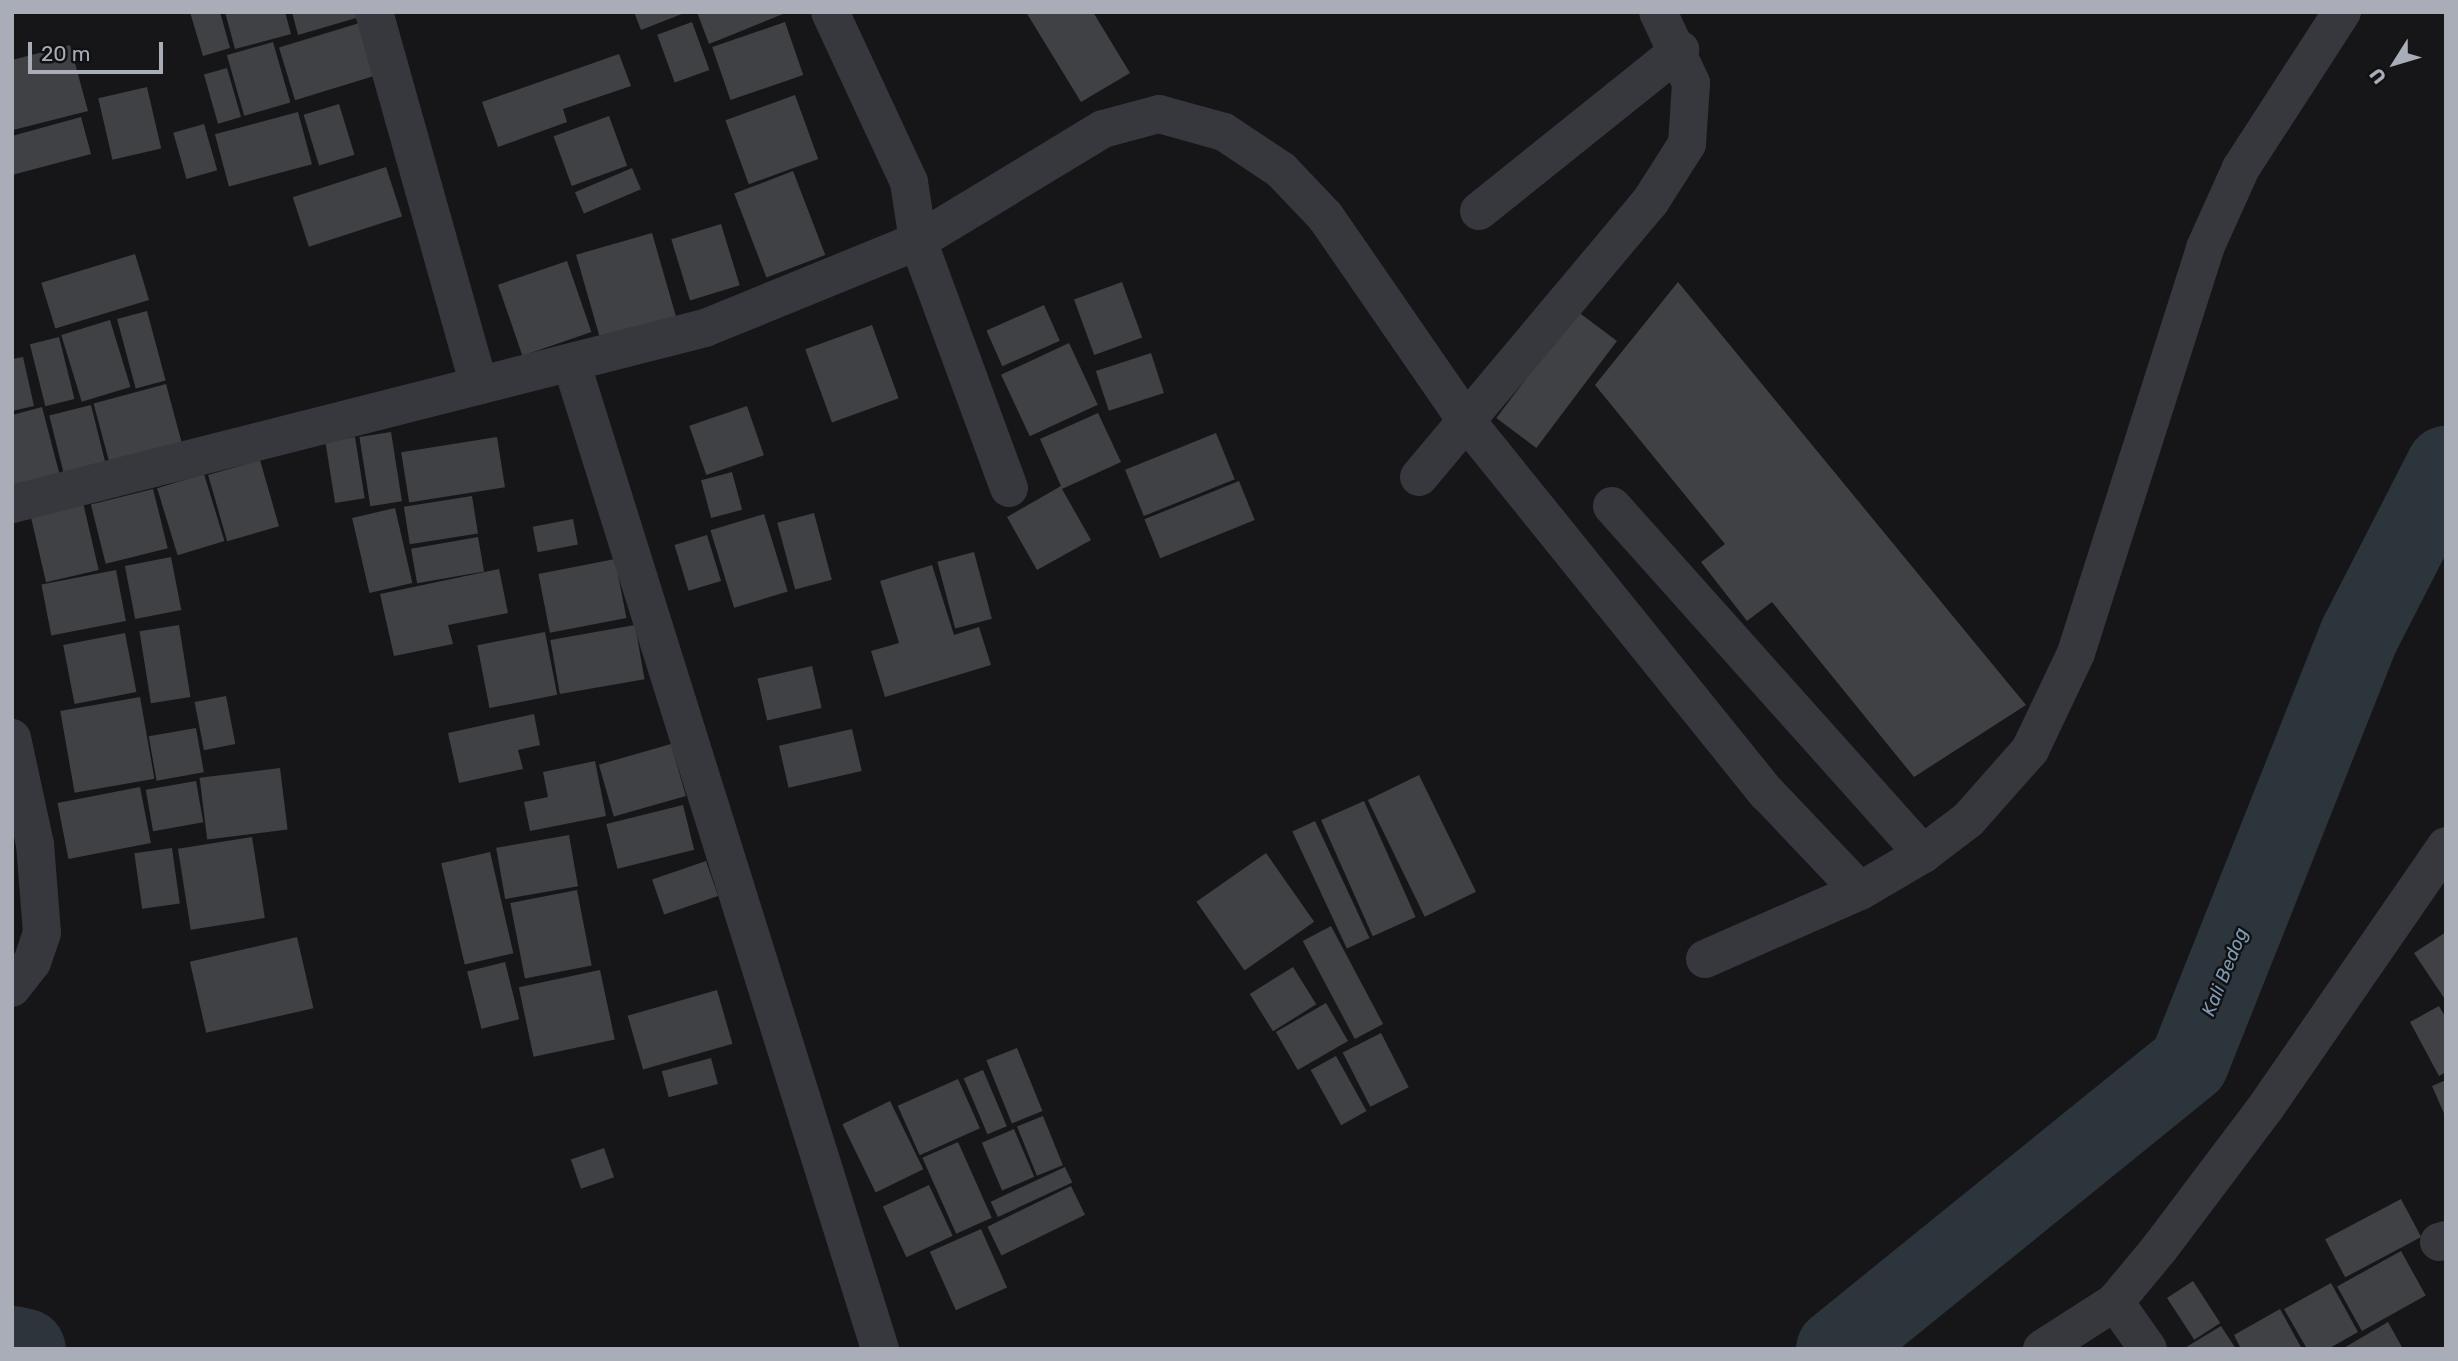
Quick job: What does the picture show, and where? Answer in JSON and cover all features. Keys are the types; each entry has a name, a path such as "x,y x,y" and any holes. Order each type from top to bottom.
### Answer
{"street":[{"path":"374,12 479,386"},
{"path":"830,12 909,182 918,241 1009,488"},
{"path":"1419,477 1468,423 1680,158 1694,111 1680,50 1658,12"},
{"path":"1705,959 1860,891 1923,854 1996,793 2055,708 2205,248 2241,168 2342,12"},
{"path":"1479,211 1680,50"},
{"path":"12,504 572,365 748,315 918,241 1103,129 1159,114 1224,132 1281,170 1325,216 1468,423 1767,793 1860,891"},
{"path":"572,365 880,1349"},
{"path":"1612,506 1923,854"},
{"path":"12,738 35,844 42,933 33,962 12,988"},
{"path":"2042,1349 2115,1302 2266,1107 2446,846"},
{"path":"2115,1302 2148,1349"}],"building":[{"path":"190,12 220,12 230,48 203,56"},
{"path":"225,12 285,12 291,34 235,49"},
{"path":"292,12 362,12 363,16 298,35"},
{"path":"634,12 687,12 641,30"},
{"path":"697,12 782,12 783,14 709,44"},
{"path":"1026,12 1093,12 1130,73 1081,102"},
{"path":"366,21 382,74 295,100 279,48"},
{"path":"692,22 709,70 675,83 657,35"},
{"path":"785,22 803,75 730,100 712,47"},
{"path":"273,42 290,103 244,116 227,55"},
{"path":"70,45 88,111 13,130 12,60"},
{"path":"619,54 631,86 563,109 567,122 498,147 482,102"},
{"path":"227,68 241,117 218,124 204,75"},
{"path":"147,87 161,148 112,160 98,98"},
{"path":"795,95 818,159 749,184 725,120"},
{"path":"339,104 354,155 319,166 304,115"},
{"path":"298,112 312,164 229,186 215,134"},
{"path":"609,116 627,166 572,186 554,136"},
{"path":"81,117 91,154 12,175 12,136"},
{"path":"204,124 217,170 186,179 173,133"},
{"path":"386,167 402,216 309,247 293,197"},
{"path":"632,168 641,189 584,213 575,192"},
{"path":"793,171 825,255 766,278 734,194"},
{"path":"721,224 740,285 690,300 671,239"},
{"path":"652,233 678,324 602,346 576,255"},
{"path":"135,254 149,300 55,329 41,283"},
{"path":"567,261 591,332 522,356 498,285"},
{"path":"1122,282 1142,337 1094,355 1074,299"},
{"path":"1678,282 2026,705 1914,777 1772,602 1747,621 1701,562 1725,544 1595,385"},
{"path":"1044,305 1060,341 1002,366 986,331"},
{"path":"147,311 166,381 136,389 117,319"},
{"path":"1577,311 1617,341 1536,448 1496,418"},
{"path":"110,320 130,387 82,402 61,335"},
{"path":"872,325 899,398 832,423 805,349"},
{"path":"59,337 74,399 45,406 30,344"},
{"path":"1069,343 1098,405 1030,436 1001,375"},
{"path":"1151,353 1164,393 1109,411 1096,371"},
{"path":"23,357 34,406 12,411 12,359"},
{"path":"166,384 183,448 111,467 94,403"},
{"path":"91,405 106,465 64,476 49,415"},
{"path":"747,406 764,455 706,475 689,426"},
{"path":"42,407 60,476 12,488 12,415"},
{"path":"1098,413 1121,462 1062,489 1091,540 1037,570 1007,517 1061,486 1040,439"},
{"path":"391,432 402,501 370,506 359,437"},
{"path":"1216,433 1235,479 1144,516 1125,470"},
{"path":"355,437 365,498 335,503 325,442"},
{"path":"497,437 505,487 409,503 401,452"},
{"path":"260,460 279,526 227,541 208,475"},
{"path":"732,472 742,510 711,518 701,480"},
{"path":"204,474 224,541 178,555 157,488"},
{"path":"1239,481 1255,520 1160,558 1144,519"},
{"path":"153,489 168,548 106,564 91,504"},
{"path":"472,496 478,534 410,544 404,507"},
{"path":"82,498 99,570 46,582 29,510"},
{"path":"395,508 412,583 369,593 352,518"},
{"path":"814,513 832,580 795,589 777,523"},
{"path":"764,514 788,591 734,608 710,530"},
{"path":"573,519 578,545 538,552 533,527"},
{"path":"707,535 721,581 689,591 674,545"},
{"path":"478,537 484,571 417,583 411,549"},
{"path":"974,552 992,619 955,628 937,562"},
{"path":"171,557 181,610 135,619 125,566"},
{"path":"615,559 626,618 550,633 538,574"},
{"path":"932,565 954,635 979,627 991,665 885,697 871,651 899,643 880,581"},
{"path":"499,569 508,613 448,625 453,644 394,656 380,594"},
{"path":"116,570 126,621 51,636 41,585"},
{"path":"179,625 190,697 151,703 139,631"},
{"path":"635,625 645,679 560,694 550,640"},
{"path":"545,632 557,695 489,708 477,645"},
{"path":"125,633 136,692 75,704 63,645"},
{"path":"812,666 822,708 767,720 757,679"},
{"path":"226,696 235,744 204,750 195,702"},
{"path":"140,697 154,779 75,793 60,711"},
{"path":"534,714 540,745 518,750 523,769 459,783 448,733"},
{"path":"196,728 204,772 157,781 149,736"},
{"path":"852,729 862,771 789,788 779,746"},
{"path":"671,744 686,796 614,817 599,765"},
{"path":"595,761 606,816 530,831 524,802 548,797 543,772"},
{"path":"280,768 288,830 207,839 200,778"},
{"path":"1419,775 1476,892 1425,917 1368,800"},
{"path":"196,781 203,822 153,831 146,790"},
{"path":"140,787 151,843 68,859 58,803"},
{"path":"1364,801 1416,917 1373,936 1321,820"},
{"path":"683,805 694,850 617,869 606,824"},
{"path":"1315,821 1370,938 1347,948 1292,832"},
{"path":"569,835 578,886 505,899 496,848"},
{"path":"252,837 265,918 191,930 178,849"},
{"path":"172,848 180,903 142,909 134,853"},
{"path":"490,852 513,953 465,965 441,863"},
{"path":"1266,853 1314,922 1245,971 1196,902"},
{"path":"706,861 718,896 664,915 652,880"},
{"path":"577,890 592,966 525,979 510,903"},
{"path":"1331,926 1383,1024 1355,1039 1303,941"},
{"path":"2446,932 2446,1001 2414,953"},
{"path":"297,937 313,1008 206,1033 190,962"},
{"path":"505,962 519,1019 481,1029 467,971"},
{"path":"1293,967 1316,1004 1273,1031 1250,994"},
{"path":"600,970 615,1039 534,1057 519,987"},
{"path":"717,990 732,1044 643,1069 628,1016"},
{"path":"1326,1003 1348,1041 1298,1070 1276,1032"},
{"path":"2439,1006 2446,1018 2446,1072 2439,1076 2410,1022"},
{"path":"1381,1033 1409,1087 1370,1107 1343,1053"},
{"path":"1017,1048 1042,1111 1012,1123 986,1060"},
{"path":"1336,1056 1367,1111 1341,1125 1311,1070"},
{"path":"711,1058 718,1084 669,1097 662,1071"},
{"path":"983,1070 1007,1126 988,1134 964,1078"},
{"path":"958,1079 980,1128 920,1155 898,1106"},
{"path":"2446,1080 2446,1118 2432,1086"},
{"path":"890,1101 923,1169 876,1193 842,1124"},
{"path":"1043,1116 1063,1165 1037,1176 1017,1126"},
{"path":"1014,1129 1034,1177 1002,1191 982,1143"},
{"path":"958,1142 992,1218 956,1234 922,1158"},
{"path":"604,1148 614,1177 581,1189 571,1159"},
{"path":"1065,1167 1072,1182 998,1217 991,1202"},
{"path":"929,1185 953,1236 906,1257 883,1207"},
{"path":"1071,1186 1085,1215 1001,1256 987,1227"},
{"path":"2401,1199 2421,1237 2345,1277 2325,1239"},
{"path":"981,1229 1007,1287 956,1310 930,1252"},
{"path":"2401,1251 2426,1296 2362,1331 2337,1286"},
{"path":"2193,1281 2220,1323 2194,1340 2167,1298"},
{"path":"2331,1283 2358,1332 2328,1349 2307,1349 2284,1309"},
{"path":"2280,1309 2302,1349 2241,1349 2234,1335"},
{"path":"2388,1322 2403,1349 2342,1349"},
{"path":"2221,1326 2236,1349 2183,1349"}],"waterway":[{"name":"Kali Bedog","path":"1836,1349 2189,1063 2360,634 2446,466"},
{"name":"Kali Bedog","path":"12,1346 26,1349"}]}
